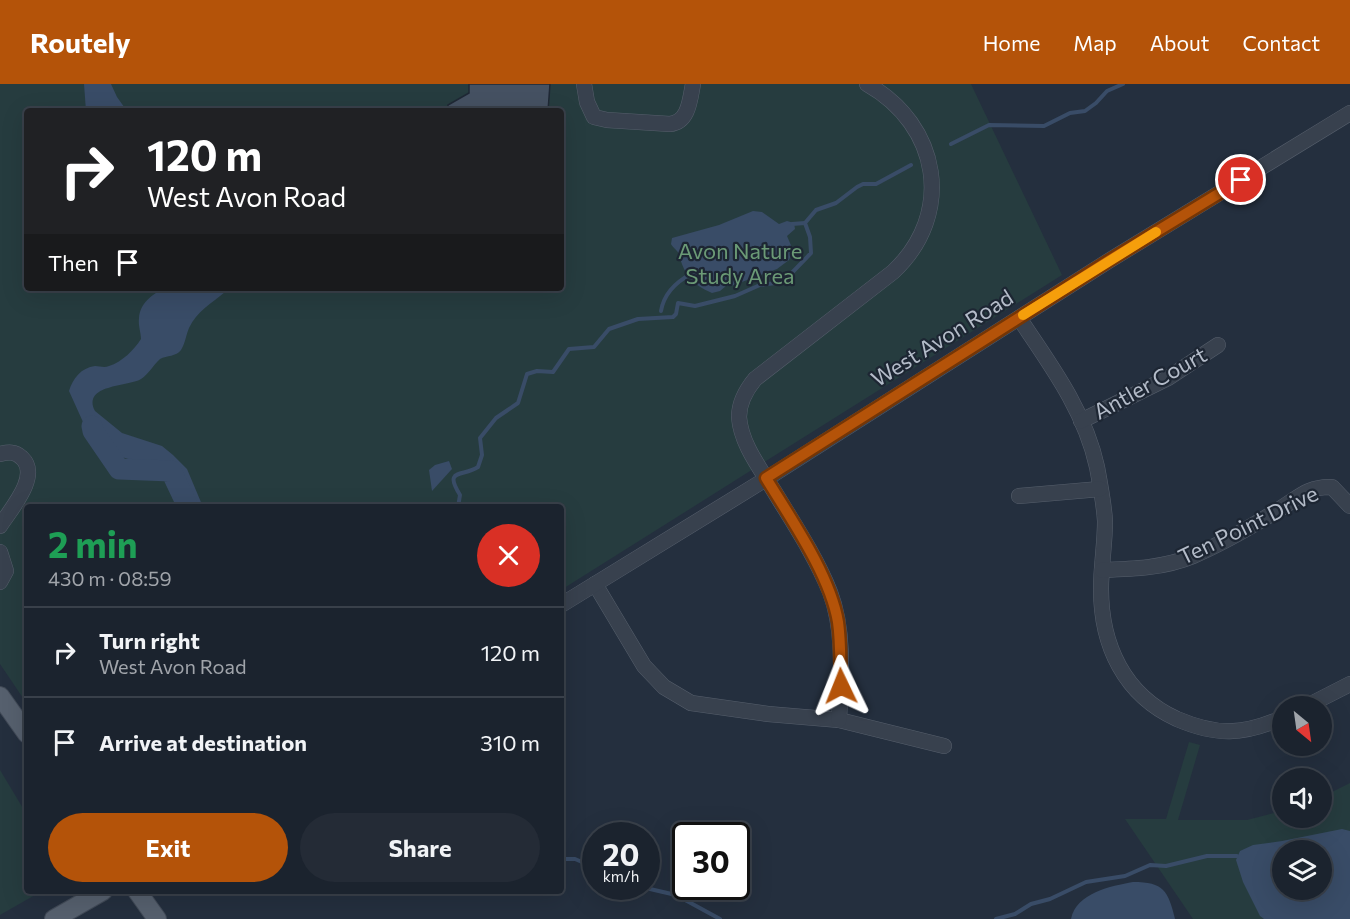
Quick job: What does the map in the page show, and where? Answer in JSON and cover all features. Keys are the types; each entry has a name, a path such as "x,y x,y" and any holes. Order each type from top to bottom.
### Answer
{"main road":[{"path":"0,696 24,730"},
{"path":"54,919 98,894"},
{"path":"139,894 157,919"}],"street":[{"path":"584,84 587,102 594,117 670,124 680,122 686,114 693,84"},
{"path":"839,720 841,686 838,621 830,593 810,553 748,449 741,428 740,412 745,393 762,373 900,266 919,240 927,220 932,197 932,176 923,143 912,122 897,105 867,84"},
{"name":"West Avon Road","path":"564,604 1350,113"},
{"path":"1019,318 1062,381 1081,421 1097,465 1105,519 1101,591 1103,622 1113,654 1124,675 1136,692 1174,718 1199,728 1244,732 1272,722"},
{"name":"Antler Court","path":"1081,421 1168,378 1218,345"},
{"path":"0,454 13,452 21,457 28,470 28,480 0,526"},
{"name":"Ten Point Drive","path":"1102,570 1155,567 1195,555 1319,486 1332,487 1350,506"},
{"path":"1019,496 1100,489"},
{"path":"0,552 6,571 0,582"},
{"path":"594,585 644,666 664,687 691,703 768,714 839,720 944,746"},
{"path":"1327,696 1350,684"}],"green space":[{"name":"Avon Nature Study Area","path":"0,84 971,84 1062,275 564,588 564,504 24,504 24,700 0,664"},
{"path":"1189,742 1200,745 1178,820 1247,820 1272,814 1272,828 1332,828 1332,792 1350,783 1350,919 1193,919 1125,819 1166,819"},
{"path":"0,770 24,810 24,894 37,894 0,915"}],"water":[{"path":"84,84 111,84 125,108 86,108"},
{"path":"753,211 762,212 779,224 787,221 794,223 795,229 787,236 793,250 789,260 777,269 712,293 694,283 671,244 672,238 719,225"},
{"path":"160,291 225,291 196,317 179,352 160,359 146,375 135,382 100,391 93,402 95,411 122,433 162,446 173,455 187,469 202,504 180,504 173,487 153,469 112,454 100,445 83,422 69,391 75,378 82,371 90,367 105,367 114,364 131,351 141,339 140,313 144,304"},
{"path":"449,461 452,469 432,491 429,470 435,465"},
{"path":"1342,829 1350,831 1350,919 1264,919 1260,916 1243,882 1236,860 1240,851 1253,845 1272,842 1272,900 1332,900 1332,840 1287,840"},
{"path":"1133,882 1152,884 1163,890 1170,901 1175,919 1071,919 1074,910 1087,897 1105,889"}],"building":[{"path":"469,84 550,84 548,108 448,108 448,105 469,93"}],"waterway":[{"path":"951,144 989,125 1044,126 1070,113 1085,111 1107,91 1123,84"},
{"path":"458,504 460,495 455,486 454,477 478,467 482,455 480,438 496,418 518,403 527,374 537,371 553,372 569,349 594,347 609,329 638,319 673,317 676,314 678,303 695,306 735,296 760,285 783,282 811,253 810,237 805,223 816,210 836,203 863,184 876,184 911,165"},
{"path":"792,224 805,223"},
{"path":"661,311 672,289 691,274"},
{"path":"92,426 93,431 119,469 171,471 187,504"},
{"path":"996,919 1015,914 1031,904 1050,899 1086,882 1125,876 1150,865 1166,866 1207,856 1237,856"},
{"path":"564,859 575,859 582,862"},
{"path":"660,891 676,895 720,919"}],"slow traffic":[{"path":"1023,315 1156,232"}],"route":[{"path":"841,686 838,621 830,593 810,553 766,478 1110,260 1241,180"}]}
